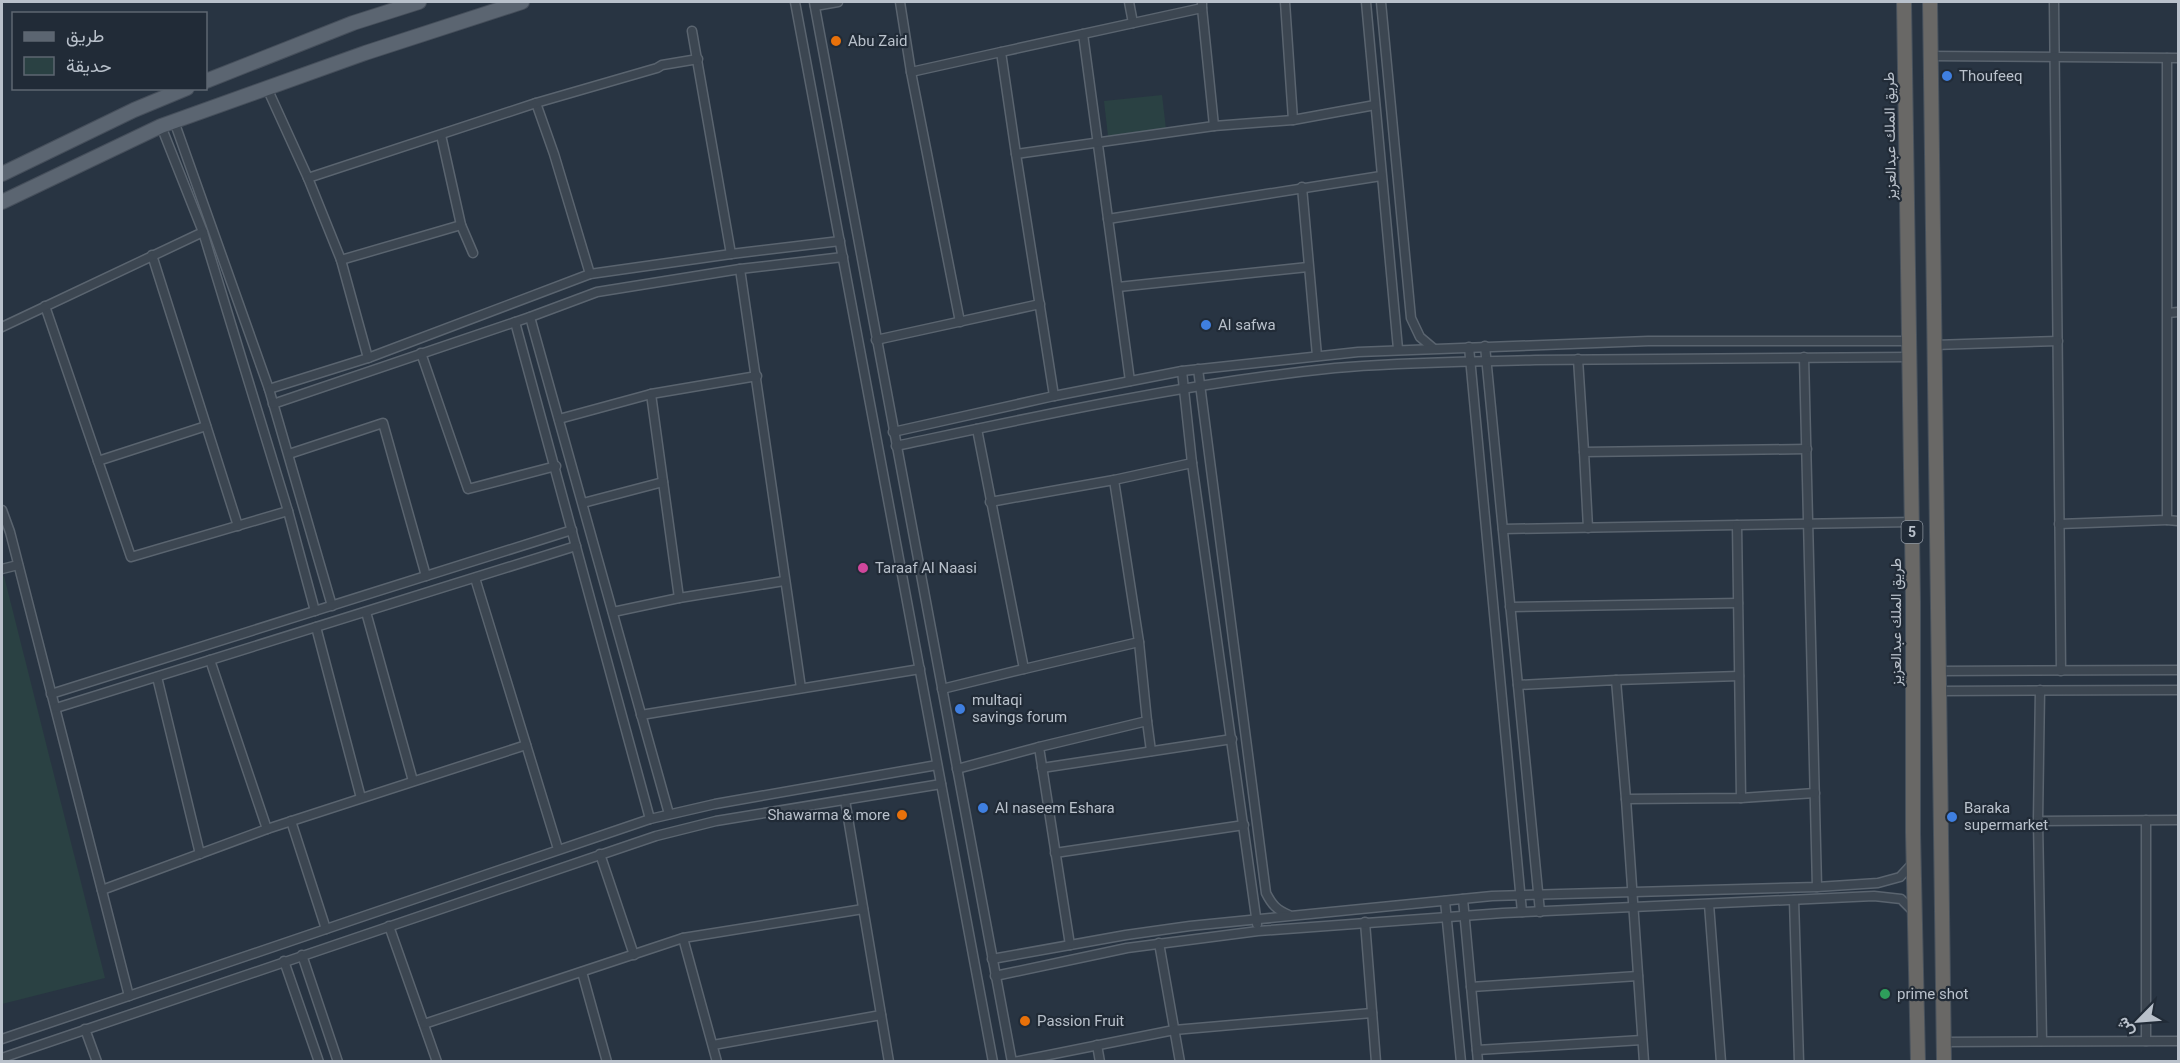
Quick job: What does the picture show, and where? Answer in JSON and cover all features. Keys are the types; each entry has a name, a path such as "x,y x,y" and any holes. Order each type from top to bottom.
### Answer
{"highway":[{"name":"طريق الملك عبدالعزيز","path":"1904,2 1912,522 1913,862 1918,1062"},
{"name":"5","path":"1930,2 1944,1062"}],"main road":[{"path":"207,81 353,23 419,2"},
{"path":"2,202 160,126 364,53 522,2"},
{"path":"2,174 134,110 182,90"}],"street":[{"path":"795,2 993,1062"},
{"path":"838,2 815,4 893,432 1013,1062 1174,1030 1372,1013"},
{"path":"900,2 911,72 960,322"},
{"path":"1129,2 1133,23"},
{"path":"1285,2 1293,120"},
{"path":"1366,2 1398,349"},
{"path":"1382,2 1411,318 1420,337 1433,348"},
{"path":"2054,2 2061,671"},
{"path":"911,72 1133,23 1202,5 1214,126"},
{"path":"693,31 731,254"},
{"path":"1083,34 1130,381"},
{"path":"1001,52 1054,396"},
{"path":"1930,56 2178,58"},
{"path":"2167,58 2167,520"},
{"path":"308,178 536,103 662,65 698,59"},
{"path":"267,88 308,178 341,260 368,358"},
{"path":"536,103 554,154 590,274"},
{"path":"1016,154 1214,126 1293,120 1375,105"},
{"path":"174,121 273,404 332,606"},
{"path":"160,126 203,232 288,511 315,611"},
{"path":"441,135 461,225 473,253"},
{"path":"1107,219 1381,176"},
{"path":"1302,187 1317,356"},
{"path":"341,260 461,225"},
{"path":"2,327 203,232"},
{"path":"268,389 368,358 590,274 840,241"},
{"path":"152,255 238,526"},
{"path":"273,404 597,292 740,269 843,257"},
{"path":"1118,287 1308,267"},
{"path":"740,269 801,688"},
{"path":"876,340 1040,304"},
{"path":"45,306 131,557 288,511"},
{"path":"2168,313 2178,312"},
{"path":"530,317 669,814"},
{"path":"515,322 650,819"},
{"path":"893,432 1054,396 1182,371 1317,356 1398,349 1648,341 1909,341"},
{"path":"1934,345 2058,341"},
{"path":"1485,346 1540,912"},
{"path":"1469,347 1522,912"},
{"path":"421,353 468,489 555,466"},
{"path":"1804,357 1810,524 1817,887"},
{"path":"897,446 1089,405 1200,386 1337,368 1578,359 1909,357"},
{"path":"1578,359 1588,528"},
{"path":"1198,369 1266,893 1272,905 1279,911 1292,916"},
{"path":"1182,371 1192,463 1258,931"},
{"path":"559,419 651,394 757,376"},
{"path":"651,394 679,598"},
{"path":"289,454 383,423 426,576"},
{"path":"98,461 207,426"},
{"path":"977,429 1024,669"},
{"path":"1584,452 1807,449"},
{"path":"2167,454 2178,454"},
{"path":"990,502 1114,480 1192,463"},
{"path":"1114,480 1139,642 1151,751"},
{"path":"582,503 663,482"},
{"path":"2,510 56,708 129,996"},
{"path":"2059,524 2178,521"},
{"path":"1503,530 1912,522"},
{"path":"1737,525 1741,798"},
{"path":"51,694 572,530"},
{"path":"56,708 576,546"},
{"path":"2,569 18,565"},
{"path":"475,578 558,849"},
{"path":"613,612 679,598 784,581"},
{"path":"1510,607 1738,603"},
{"path":"366,612 413,782"},
{"path":"316,627 361,798"},
{"path":"942,689 1139,642"},
{"path":"210,660 267,829"},
{"path":"641,715 920,669"},
{"path":"1938,671 2178,670"},
{"path":"1518,685 1739,676"},
{"path":"157,677 200,854"},
{"path":"1616,680 1644,1062"},
{"path":"2040,690 2038,821 2042,1041"},
{"path":"1939,691 2178,690"},
{"path":"957,769 1148,722"},
{"path":"1042,768 1232,739"},
{"path":"102,890 267,829 526,745"},
{"path":"1039,747 1070,945"},
{"path":"2,1039 650,819 716,804 937,765"},
{"path":"2,1058 656,836 716,821 941,784"},
{"path":"1626,799 1741,798 1815,793"},
{"path":"845,800 889,1062"},
{"path":"2146,820 2146,1041"},
{"path":"2038,821 2178,820"},
{"path":"291,821 326,928"},
{"path":"1055,853 1244,825"},
{"path":"600,854 634,955"},
{"path":"992,959 1190,926 1520,894 1817,887 1884,882 1900,877 1913,862"},
{"path":"1884,882 1884,897"},
{"path":"995,976 1159,944 1258,931 1365,922 1522,912 1884,897 1901,899 1914,912"},
{"path":"1463,899 1478,1062"},
{"path":"1794,900 1798,1062"},
{"path":"1445,901 1461,1062"},
{"path":"1709,904 1721,1062"},
{"path":"424,1024 683,938 863,909"},
{"path":"1365,922 1376,1062"},
{"path":"389,926 437,1062"},
{"path":"683,938 717,1062"},
{"path":"1159,944 1180,1062"},
{"path":"302,956 338,1062"},
{"path":"284,961 318,1061"},
{"path":"582,972 607,1062"},
{"path":"1471,987 1638,976"},
{"path":"713,1045 881,1015"},
{"path":"85,1029 97,1062"},
{"path":"1477,1050 1642,1040"},
{"path":"1944,1042 2178,1041"},
{"path":"1097,1045 1100,1062"}],"green space":[{"path":"1162,95 1166,129 1108,136 1104,101"},
{"path":"4,576 105,978 2,1004 2,577"}],"place":[{"name":"Abu Zaid","path":"836,41"},
{"name":"Thoufeeq","path":"1947,76"},
{"name":"Al safwa","path":"1206,325"},
{"name":"Taraaf Al Naasi","path":"863,568"},
{"name":"multaqi savings forum","path":"960,709"},
{"name":"Al naseem Eshara","path":"983,808"},
{"name":"Shawarma & more","path":"902,815"},
{"name":"Baraka supermarket","path":"1952,817"},
{"name":"prime shot","path":"1885,994"},
{"name":"Passion Fruit","path":"1025,1021"}]}
